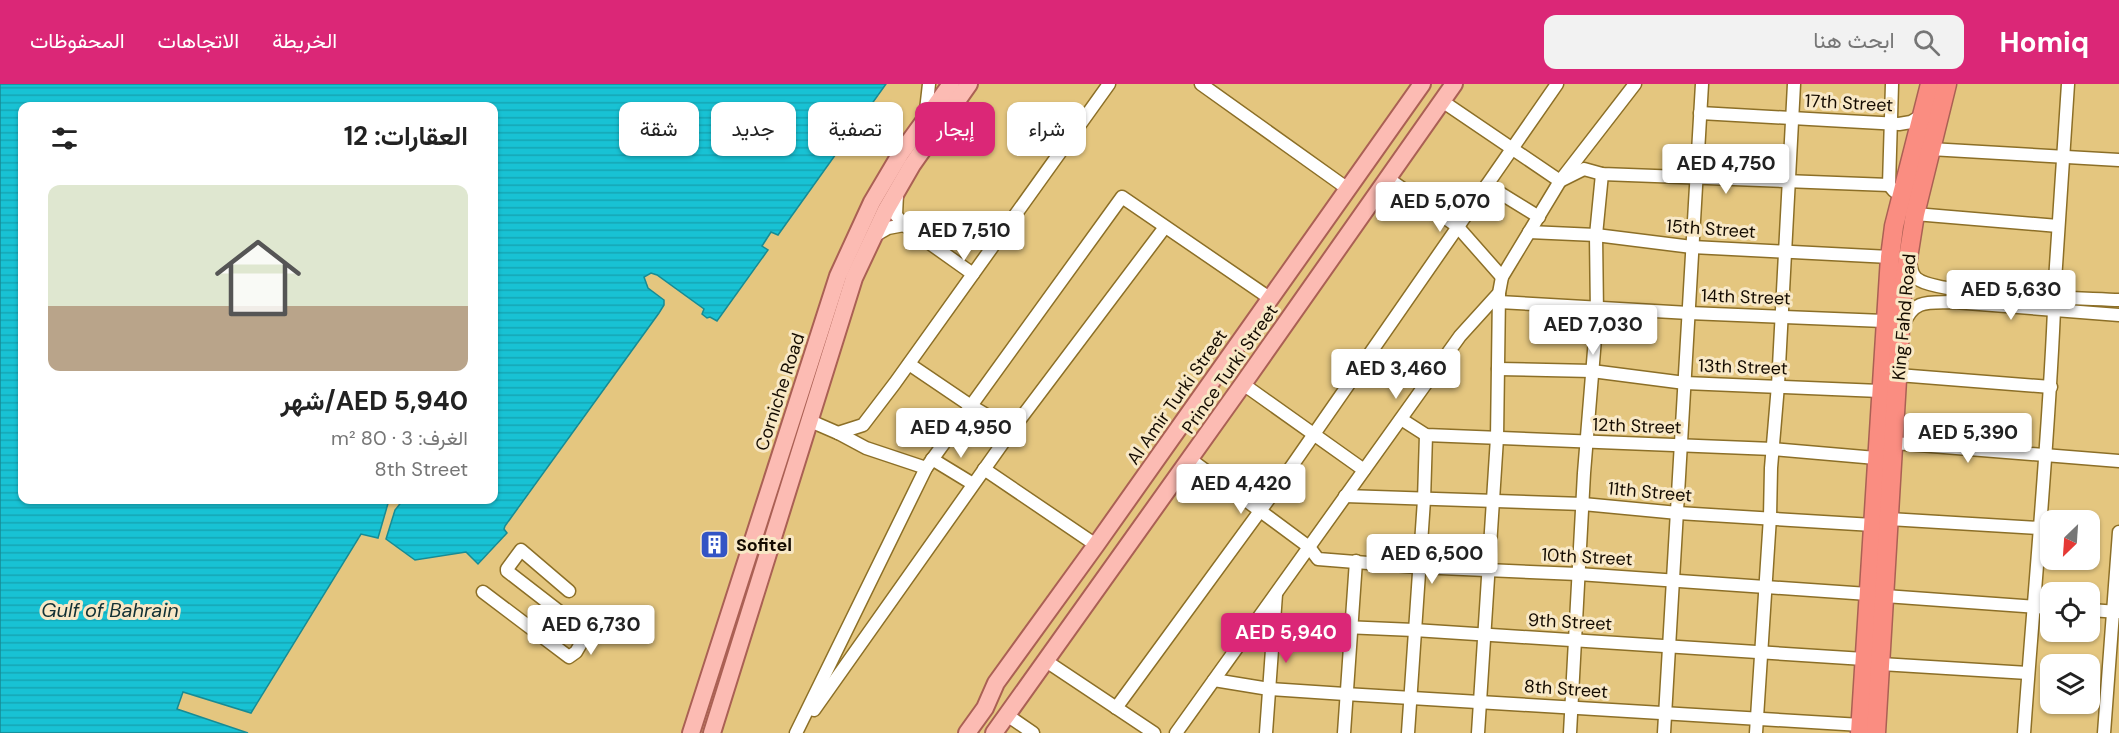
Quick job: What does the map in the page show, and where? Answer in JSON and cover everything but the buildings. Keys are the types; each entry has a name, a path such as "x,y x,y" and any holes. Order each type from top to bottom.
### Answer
{"highway":[{"name":"King Fahd Road","path":"1881,522 1876,458 1895,192 1930,84"},
{"name":"King Fahd Road","path":"1866,730 1881,522 1894,443 1902,331 1902,296 1915,214 1947,84"}],"main road":[{"name":"Corniche Road","path":"938,102 951,84"},
{"name":"Corniche Road","path":"711,733 854,278 897,190 969,84"},
{"name":"Al Amir Turki Street","path":"967,733 985,708 996,683 1422,84"},
{"name":"Prince Turki Street","path":"1002,723 1454,84"},
{"name":"Corniche Road","path":"692,733 838,276 872,202 915,134"},
{"path":"985,708 1002,723"}],"street":[{"path":"927,102 929,84"},
{"path":"838,433 863,426 1110,84"},
{"path":"1202,84 1348,189"},
{"path":"1116,708 1314,434 1557,84"},
{"path":"1478,733 1497,438 1499,298 1502,277 1560,181 1635,84"},
{"path":"1664,733 1702,84"},
{"path":"1756,733 1786,252 1794,84"},
{"path":"1560,181 1584,169 1602,174 1790,181 1895,192 1890,124 1892,84"},
{"path":"2055,296 2068,84"},
{"path":"1442,101 1560,181"},
{"name":"17th Street","path":"1700,113 1890,124 1906,124 1921,116"},
{"path":"1930,149 2119,160"},
{"path":"1570,733 1586,442 1597,308 1596,235 1602,174"},
{"path":"1387,178 1457,226 1502,277"},
{"path":"1487,185 1539,217"},
{"path":"897,190 896,215 904,225 973,274"},
{"path":"797,733 929,463 1122,196 1270,299"},
{"path":"1915,214 2058,226"},
{"path":"874,236 888,228 904,225"},
{"path":"797,733 1012,430 1165,227"},
{"name":"15th Street","path":"1529,232 1596,235 1692,247 1890,256"},
{"path":"1910,254 1912,271 1916,277 1955,296 2054,310 2119,315"},
{"path":"1902,331 1908,313 1916,305 1955,296 2055,296 2119,300"},
{"path":"1176,733 1460,336 1499,298"},
{"name":"14th Street","path":"1499,298 1597,308 1884,321"},
{"path":"2024,733 2038,528 2051,387 2054,310"},
{"path":"909,364 971,406 1012,430"},
{"name":"13th Street","path":"1498,369 1592,371 1685,383 1778,385 1880,391"},
{"path":"1898,375 2051,387"},
{"path":"1243,384 1364,470"},
{"path":"1401,419 1426,435 1424,500 1408,733"},
{"path":"808,420 866,448 929,463 973,484"},
{"name":"12th Street","path":"1426,435 1773,449 1876,458"},
{"path":"1894,443 2119,460"},
{"path":"1190,459 1309,547"},
{"path":"984,469 1096,545"},
{"name":"11th Street","path":"1345,496 1583,504 1678,513 2038,528"},
{"path":"2104,733 2116,611 2119,532"},
{"name":"10th Street","path":"1309,547 1318,559 1418,567 1673,580 2040,607"},
{"path":"483,592 569,657 576,652 587,633 507,569 521,550 569,591"},
{"path":"1344,733 1356,561"},
{"path":"1266,733 1276,593"},
{"path":"2100,610 2116,611"},
{"name":"9th Street","path":"1274,624 1670,646 2028,674"},
{"path":"1047,662 1154,733"},
{"name":"8th Street","path":"1214,680 1269,688 1345,694 1756,718 1866,730"},
{"path":"1002,723 1032,733"}],"water":[{"name":"Gulf of Bahrain","path":"0,84 886,84 873,102 808,102 808,156 835,156 778,235 771,232 762,246 768,250 717,321 710,317 707,318 702,314 704,309 657,275 651,273 644,277 648,288 664,300 664,305 505,526 507,533 478,564 466,552 415,560 386,539 395,510 400,504 498,504 498,102 18,102 18,504 388,504 378,538 361,534 251,713 183,692 177,709 248,733 0,733"}],"place":[{"name":"Sofitel","path":"715,545"}]}
